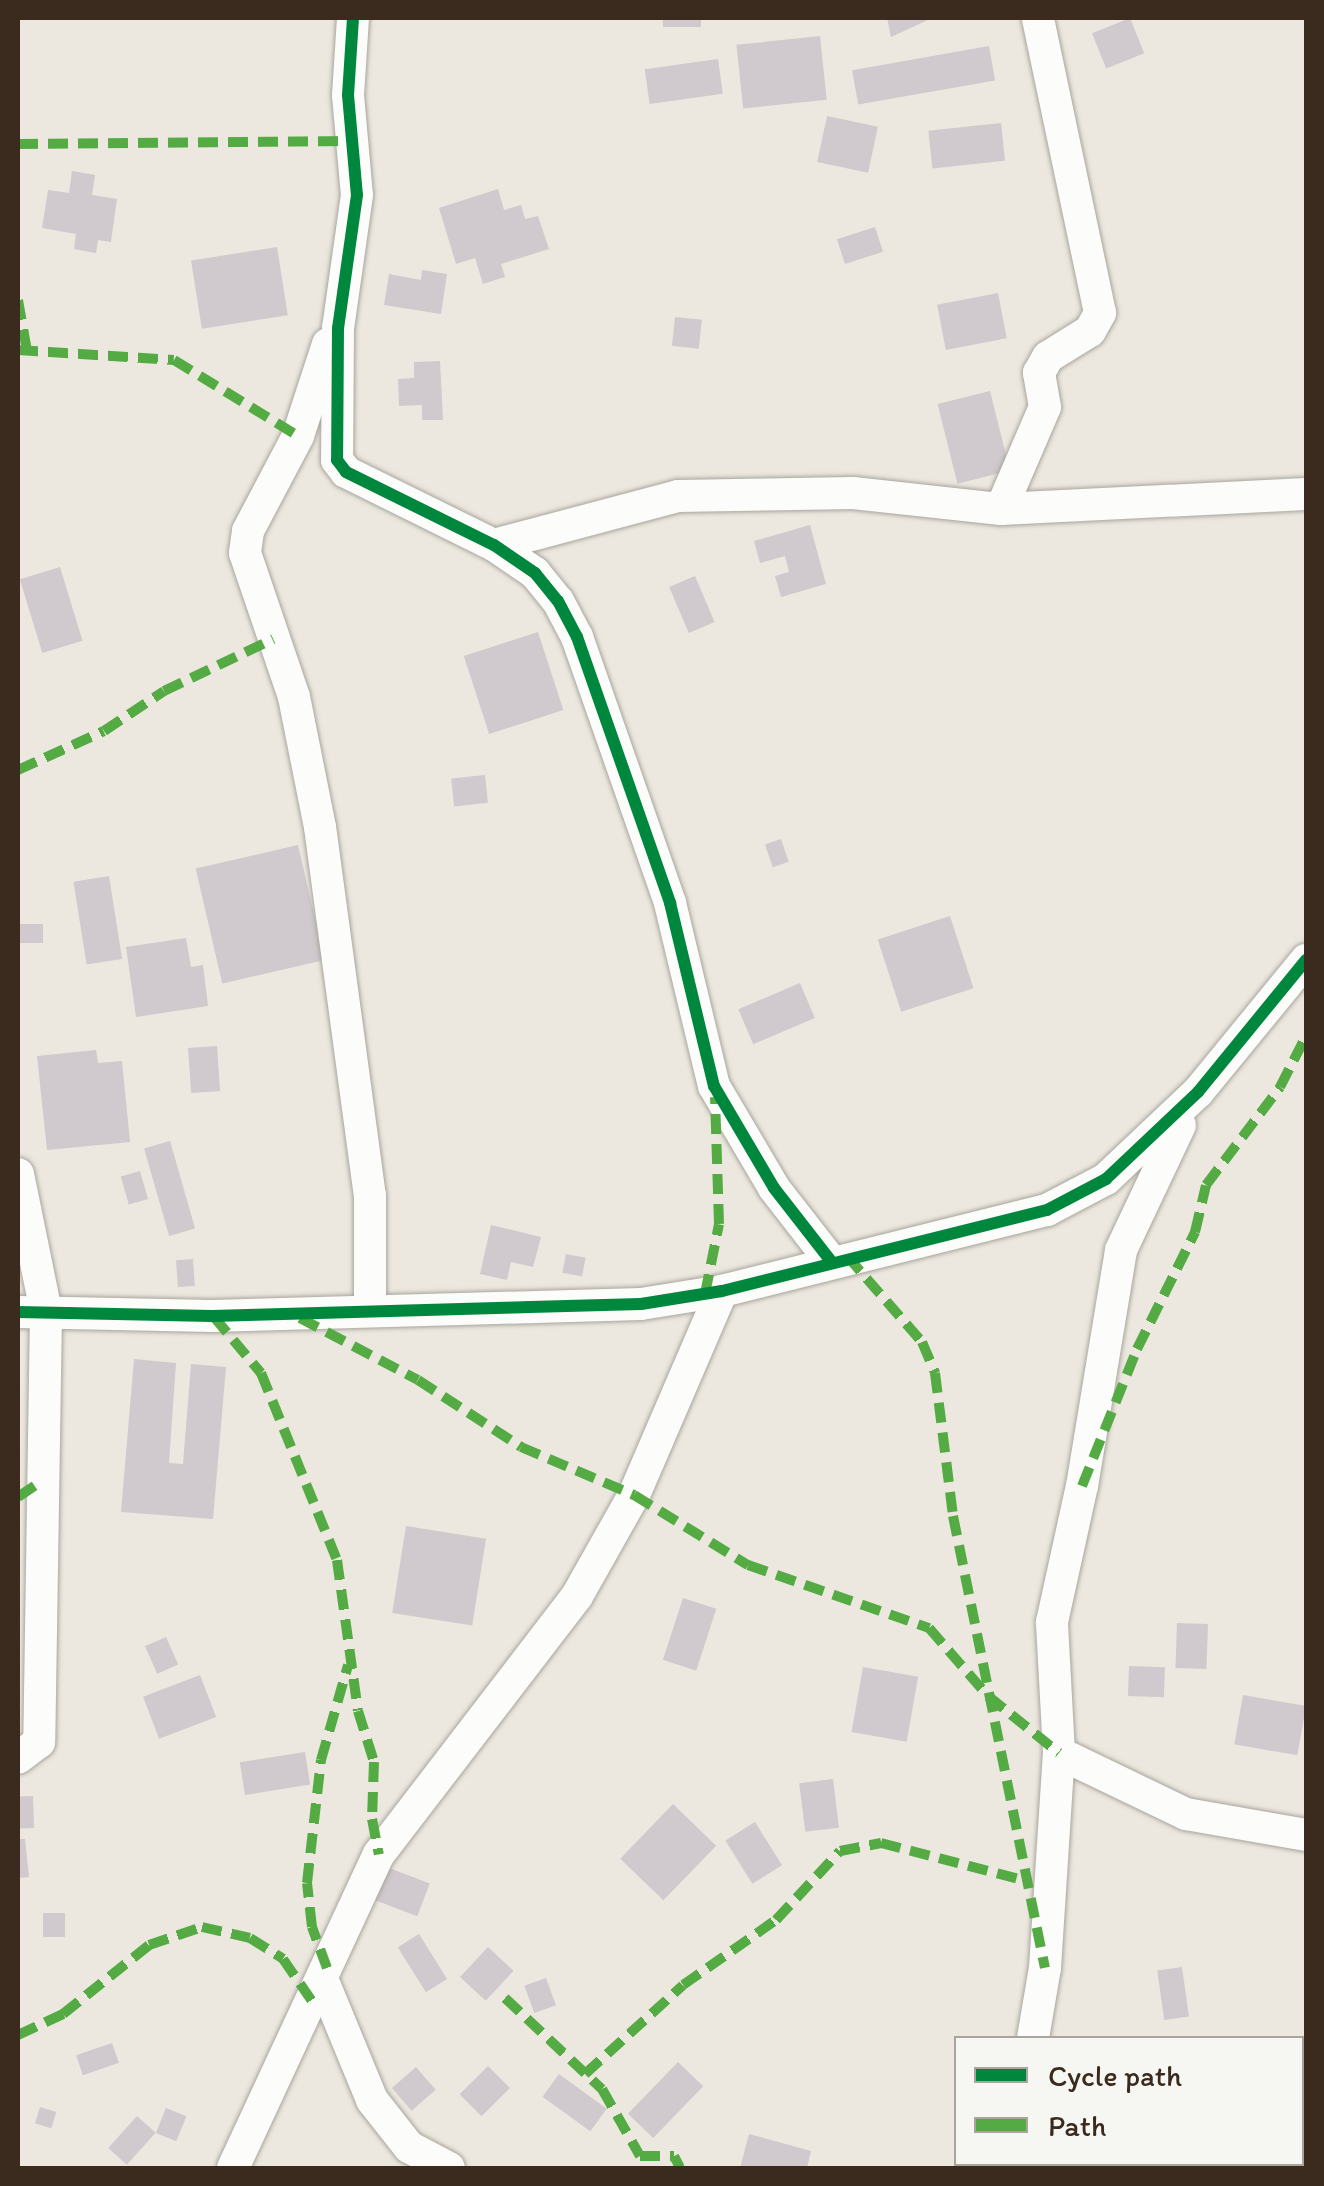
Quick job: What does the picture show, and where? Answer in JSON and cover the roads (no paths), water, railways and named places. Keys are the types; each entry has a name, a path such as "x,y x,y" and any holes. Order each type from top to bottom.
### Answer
{"street":[{"path":"352,18 348,94 358,195 338,328 336,460 346,472 494,545 536,573 577,637 670,903 714,1086 774,1188 830,1260"},
{"path":"1001,509 1045,407 1039,373 1048,356 1097,324 1100,313 1038,18"},
{"path":"338,328 298,436 248,530 245,553 294,697 320,826 370,1195 370,1311"},
{"path":"494,545 678,496 853,493 1001,509 1306,494"},
{"path":"32,1312 370,1311 641,1304 722,1291 830,1260 1047,1210 1106,1179 1198,1092 1306,960"},
{"path":"1033,2036 1045,1968 1059,1752 1052,1622 1082,1486 1104,1326 1121,1250 1152,1174 1198,1092"},
{"path":"18,1174 32,1312 39,1742 18,1758"},
{"path":"234,2168 379,1854 576,1596 634,1495 722,1291"},
{"path":"1059,1752 1186,1814 1306,1835"},
{"path":"323,1981 372,2100 409,2147 449,2168"}]}
